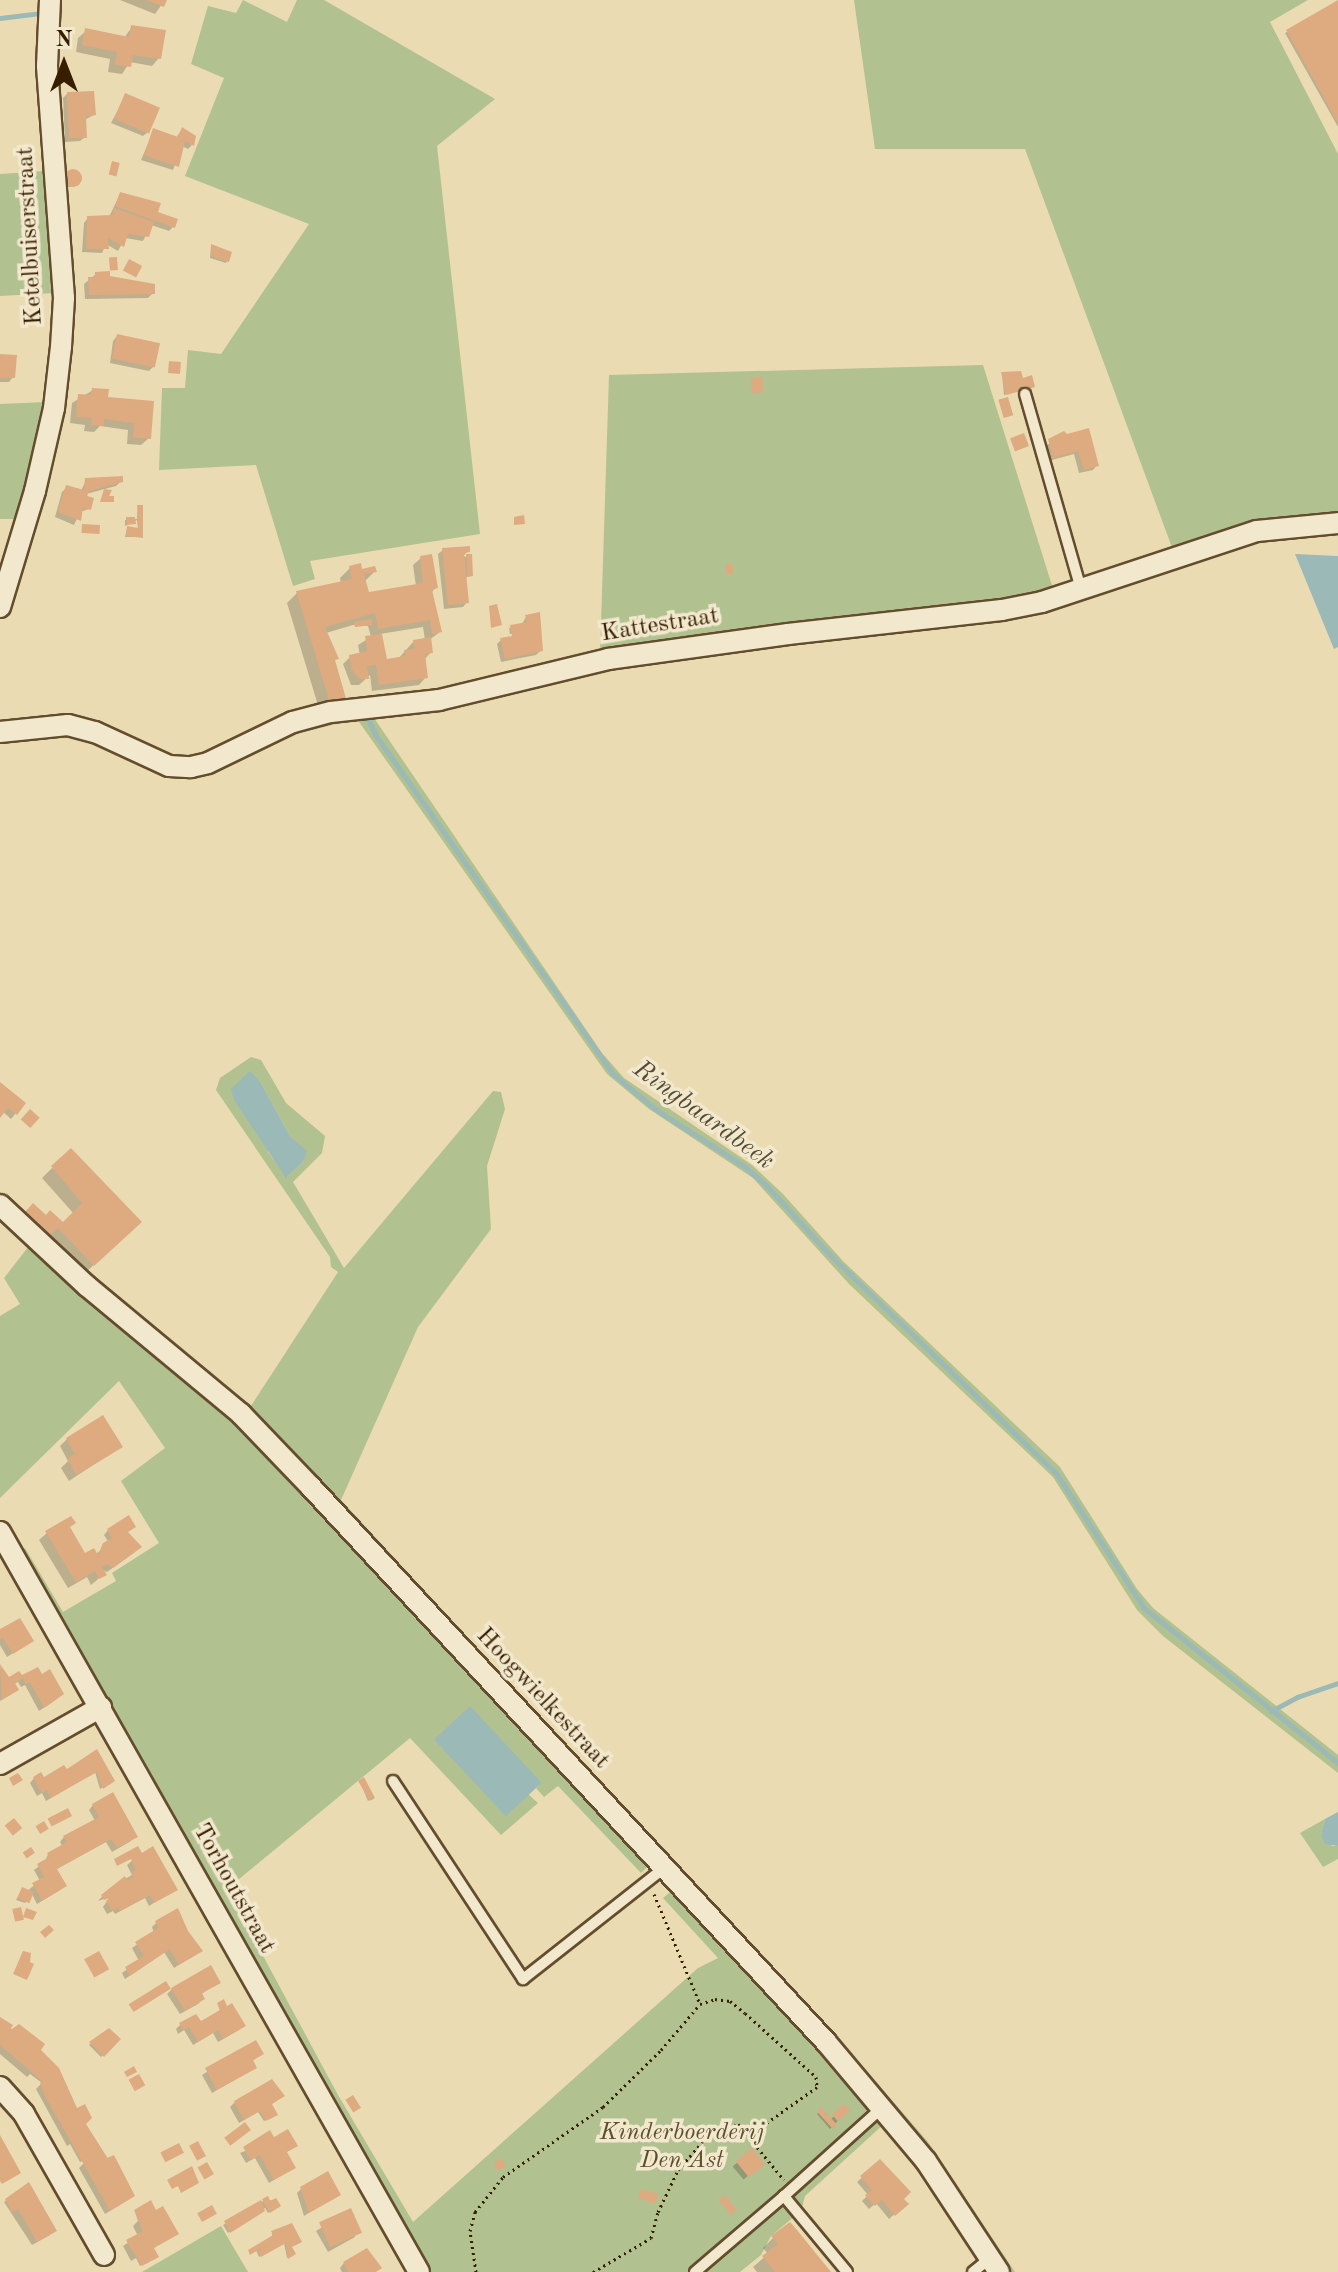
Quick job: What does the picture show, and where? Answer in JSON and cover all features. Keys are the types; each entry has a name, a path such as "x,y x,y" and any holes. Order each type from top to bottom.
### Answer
{"street":[{"name":"Ketelbuiserstraat","path":"0,607 35,491 54,408 61,347 64,298 47,66 50,0"},
{"name":"Kattestraat","path":"0,732 68,725 95,732 169,766 191,767 208,763 293,722 331,712 439,700 608,659 788,634 1002,610 1081,589 1257,531 1338,523"},
{"name":"Hoogwielkestraat","path":"0,1205 87,1286 241,1414 658,1872 883,2107 926,2161 994,2265"},
{"name":"Torhoutstraat","path":"0,1532 419,2272"},
{"path":"0,1764 101,1707"},
{"path":"0,2087 24,2114 104,2255"}],"lane":[{"path":"1025,394 1081,589"},
{"path":"393,1781 523,1979 658,1872"},
{"path":"695,2272 883,2107"},
{"path":"788,2193 847,2272"},
{"path":"973,2272 994,2265"}],"path":[{"path":"658,1872 655,1903 700,2004"},
{"path":"476,2272 470,2231 475,2212 503,2177 603,2107 661,2050 700,2004 715,1999 730,2001 816,2077 817,2087 748,2136"},
{"path":"593,2272 651,2238 658,2212 678,2170 711,2132 738,2124 788,2193"}],"green space":[{"path":"243,0 287,22 297,0 324,0 495,99 437,146 480,534 310,561 315,579 293,586 256,465 159,470 162,388 185,388 188,350 221,354 309,224 185,176 224,78 191,64 208,6 236,13"},
{"path":"854,0 1308,0 1270,22 1338,154 1338,515 1268,521 1174,553 1025,149 875,149"},
{"path":"45,171 54,293 0,296 0,174"},
{"path":"983,365 1054,592 600,655 609,375"},
{"path":"46,402 19,519 0,519 0,404"},
{"path":"372,715 602,1053 624,1078 752,1165 783,1194 843,1261 1060,1467 1137,1589 1153,1608 1338,1755 1338,1773 1163,1636 1137,1610 1053,1477 849,1284 753,1178 649,1109 607,1074 357,719 295,734 208,772 296,728"},
{"path":"251,1057 261,1060 286,1103 325,1136 322,1153 293,1182 344,1268 493,1091 501,1092 505,1109 487,1166 491,1229 418,1327 341,1500 852,2054 928,2142 1015,2272 1006,2272 970,2216 247,1412 338,1272 331,1267 330,1257 216,1090 220,1078","holes":["261,1083 290,1136 306,1151 303,1162 287,1177 268,1152"]},
{"name":"Kinderboerderij Den Ast","path":"32,1242 223,1404 651,1863 641,1873 558,1786 544,1797 536,1788 542,1782 528,1794 538,1803 501,1835 410,1738 227,1889 338,2095 413,2222 698,1968 718,1958 663,1898 675,1888 885,2123 805,2196 801,2211 771,2236 761,2255 740,2272 428,2272 22,1552 25,1548 63,1612 116,1581 112,1573 159,1543 121,1481 165,1448 119,1381 0,1498 0,1316 20,1304 4,1278"},
{"path":"1325,1819 1321,1835 1332,1846 1338,1846 1338,1859 1323,1867 1300,1833"},
{"path":"221,2226 248,2272 142,2272"}],"water":[{"path":"1295,554 1338,556 1338,647 1334,649"},
{"path":"250,1071 261,1083 290,1136 307,1151 303,1162 286,1178 234,1100 231,1089"},
{"path":"470,1706 542,1783 506,1816 434,1739"},
{"path":"1338,1812 1338,1846 1325,1844 1321,1835 1325,1819"}],"building":[{"path":"146,0 167,0 164,7"},
{"path":"1338,0 1338,123 1286,30"},
{"path":"131,25 166,30 161,59 133,55 131,67 115,65 117,52 82,45 85,28 129,37"},
{"path":"94,91 96,115 86,116 87,138 69,138 67,92"},
{"path":"125,93 160,108 149,134 114,119"},
{"path":"182,127 196,136 194,146 185,141 179,167 144,155 153,128 178,137"},
{"path":"112,161 120,163 116,177 109,175"},
{"path":"69,169 77,169 82,178 80,185 69,187 64,182 64,174"},
{"path":"120,192 161,203 158,212 178,219 175,228 115,206"},
{"path":"114,208 154,222 149,237 128,234 124,247 108,238 109,249 86,249 87,216 112,215"},
{"path":"211,244 232,252 229,262 211,256"},
{"path":"117,257 118,270 110,271 109,258"},
{"path":"129,259 142,266 136,278 123,270"},
{"path":"110,271 110,276 155,284 155,294 89,295 88,277 95,277 95,272"},
{"path":"117,334 160,343 155,368 112,358"},
{"path":"0,354 17,355 15,378 0,378"},
{"path":"169,361 181,362 180,374 168,373"},
{"path":"1021,371 1023,378 1032,375 1035,387 1006,395 1001,372"},
{"path":"763,377 763,392 752,394 751,378"},
{"path":"92,388 109,389 108,397 154,401 151,439 133,437 134,423 104,419 104,426 91,425 92,418 76,417 78,394 91,395"},
{"path":"1008,397 1013,415 1004,418 998,400"},
{"path":"1089,428 1099,466 1084,470 1078,451 1053,458 1048,439 1064,431 1067,434"},
{"path":"1024,433 1029,446 1015,451 1010,438"},
{"path":"123,476 123,482 89,491 87,496 94,498 91,510 83,508 81,521 58,512 66,485 84,490 85,478"},
{"path":"104,489 112,490 109,496 114,496 114,502 100,502"},
{"path":"137,505 143,505 143,538 126,536 127,526 138,528"},
{"path":"524,515 525,524 514,525 514,517"},
{"path":"126,517 135,517 136,524 126,525"},
{"path":"82,524 100,525 100,534 82,533"},
{"path":"470,546 470,552 464,553 469,603 448,605 442,548"},
{"path":"432,554 438,588 432,590 442,632 432,634 430,620 378,629 375,613 325,627 339,659 335,660 347,702 330,703 296,591 352,579 349,566 361,563 362,569 375,566 377,572 364,574 369,592 423,583 420,556"},
{"path":"466,554 472,554 473,576 468,577"},
{"path":"726,564 733,564 733,574 726,574"},
{"path":"497,604 502,625 491,628 489,606"},
{"path":"540,612 543,651 505,659 500,638 512,636 510,625 527,622 525,615"},
{"path":"372,619 372,625 355,627 354,622"},
{"path":"382,634 387,659 405,656 404,650 414,649 413,640 431,637 433,653 425,654 428,678 379,685 376,665 367,666 369,679 359,679 351,668 349,655 367,651 365,636"},
{"path":"0,1082 26,1103 17,1115 8,1108 0,1118"},
{"path":"30,1109 40,1118 30,1128 21,1119"},
{"path":"71,1148 142,1222 94,1266 58,1228 50,1236 25,1212 33,1203 46,1215 50,1210 63,1222 82,1203 51,1166"},
{"path":"103,1415 123,1447 77,1475 67,1459 75,1454 66,1438"},
{"path":"129,1515 136,1527 128,1532 142,1547 113,1568 107,1564 102,1567 107,1575 99,1579 95,1571 76,1582 45,1531 71,1516 76,1523 70,1527 85,1553 94,1548 98,1555 103,1543 112,1538 107,1529"},
{"path":"20,1618 34,1641 13,1654 3,1638 0,1640 0,1629"},
{"path":"0,1664 9,1677 19,1671 22,1675 38,1667 42,1674 50,1669 64,1694 44,1708 30,1682 26,1684 23,1678 15,1683 19,1690 2,1700"},
{"path":"97,1749 115,1781 103,1789 97,1772 51,1798 47,1790 42,1793 33,1777 41,1772 44,1777 64,1765 67,1769"},
{"path":"18,1773 23,1780 13,1786 9,1778"},
{"path":"364,1777 375,1798 370,1801 358,1781"},
{"path":"113,1792 138,1837 117,1848 111,1839 57,1869 67,1886 42,1901 32,1883 44,1877 37,1864 49,1857 47,1853 67,1842 63,1836 99,1817 92,1804"},
{"path":"68,1808 72,1816 52,1826 48,1818"},
{"path":"14,1818 22,1828 13,1836 5,1826"},
{"path":"44,1821 49,1829 40,1834 36,1826"},
{"path":"138,1846 142,1853 153,1846 178,1890 154,1903 150,1895 120,1911 118,1908 112,1911 106,1901 109,1898 104,1900 101,1895 125,1876 127,1881 134,1877 131,1873 136,1870 131,1859 117,1866 114,1859"},
{"path":"31,1847 35,1853 27,1858 23,1853"},
{"path":"22,1887 34,1892 29,1903 17,1898"},
{"path":"21,1907 24,1920 15,1922 12,1909"},
{"path":"26,1908 37,1912 33,1920 23,1917"},
{"path":"178,1908 188,1931 203,1951 179,1965 170,1949 130,1976 125,1967 144,1956 135,1942 158,1928 155,1921"},
{"path":"49,1925 54,1930 45,1938 40,1932"},
{"path":"23,1951 31,1953 30,1962 34,1964 27,1980 13,1974"},
{"path":"99,1951 109,1969 94,1978 84,1959"},
{"path":"211,1965 221,1983 202,1993 205,1999 185,2011 171,1988"},
{"path":"166,1981 171,1989 133,2012 129,2004"},
{"path":"224,1999 227,2006 232,2003 246,2026 223,2039 218,2030 198,2042 189,2027 183,2030 179,2023 196,2014 201,2021 220,2010 217,2003"},
{"path":"0,2017 13,2025 9,2031 19,2024 45,2044 41,2050 59,2068 77,2108 85,2104 92,2118 86,2124 107,2158 114,2155 135,2196 110,2211 44,2094 42,2081 0,2045"},
{"path":"109,2028 121,2039 104,2057 89,2042"},
{"path":"256,2040 264,2054 253,2060 257,2068 217,2090 205,2068"},
{"path":"134,2066 137,2072 127,2077 124,2072"},
{"path":"139,2074 145,2085 135,2091 129,2080"},
{"path":"272,2079 285,2096 272,2104 278,2115 266,2121 260,2111 244,2120 234,2101"},
{"path":"353,2095 361,2108 353,2112 345,2100"},
{"path":"844,2104 850,2111 838,2121 832,2114"},
{"path":"821,2107 837,2125 833,2129 817,2111"},
{"path":"245,2122 251,2130 230,2146 224,2138"},
{"path":"288,2129 298,2146 287,2152 296,2168 274,2180 260,2155 251,2160 243,2147 270,2130 274,2137"},
{"path":"0,2135 21,2173 2,2184 0,2181"},
{"path":"198,2141 206,2156 197,2161 189,2146"},
{"path":"179,2143 184,2153 165,2162 160,2153"},
{"path":"752,2148 765,2164 749,2178 736,2161"},
{"path":"500,2158 506,2165 499,2171 493,2165"},
{"path":"880,2159 911,2192 904,2199 909,2204 895,2216 882,2200 875,2206 865,2195 872,2190 860,2176"},
{"path":"207,2162 214,2174 204,2180 197,2168"},
{"path":"192,2166 199,2183 181,2193 178,2186 172,2189 167,2180"},
{"path":"328,2171 341,2195 309,2213 300,2187"},
{"path":"29,2182 57,2231 37,2242 18,2209 12,2212 5,2199"},
{"path":"641,2189 658,2194 656,2204 638,2199"},
{"path":"725,2195 737,2210 731,2215 719,2200"},
{"path":"268,2196 270,2201 276,2198 281,2206 270,2213 262,2199"},
{"path":"151,2200 156,2210 163,2206 179,2234 154,2248 159,2257 142,2266 126,2240 143,2231 134,2210"},
{"path":"261,2200 265,2211 230,2233 224,2221"},
{"path":"212,2205 217,2214 202,2222 197,2213"},
{"path":"351,2208 362,2233 330,2247 319,2222"},
{"path":"790,2222 831,2272 775,2272 762,2256 778,2244 771,2236"},
{"path":"292,2223 302,2242 292,2247 296,2254 288,2259 286,2243 261,2257 258,2251 268,2244 250,2255 248,2250 273,2235 271,2231"},
{"path":"367,2248 382,2268 376,2272 348,2272 343,2262"}],"waterway":[{"path":"0,18 38,13"},
{"name":"Ringbaardbeek","path":"364,712 375,734 612,1073 655,1109 745,1167 767,1186 828,1253 1056,1473 1144,1608 1338,1763"},
{"path":"1271,1711 1297,1697 1338,1683"}]}
